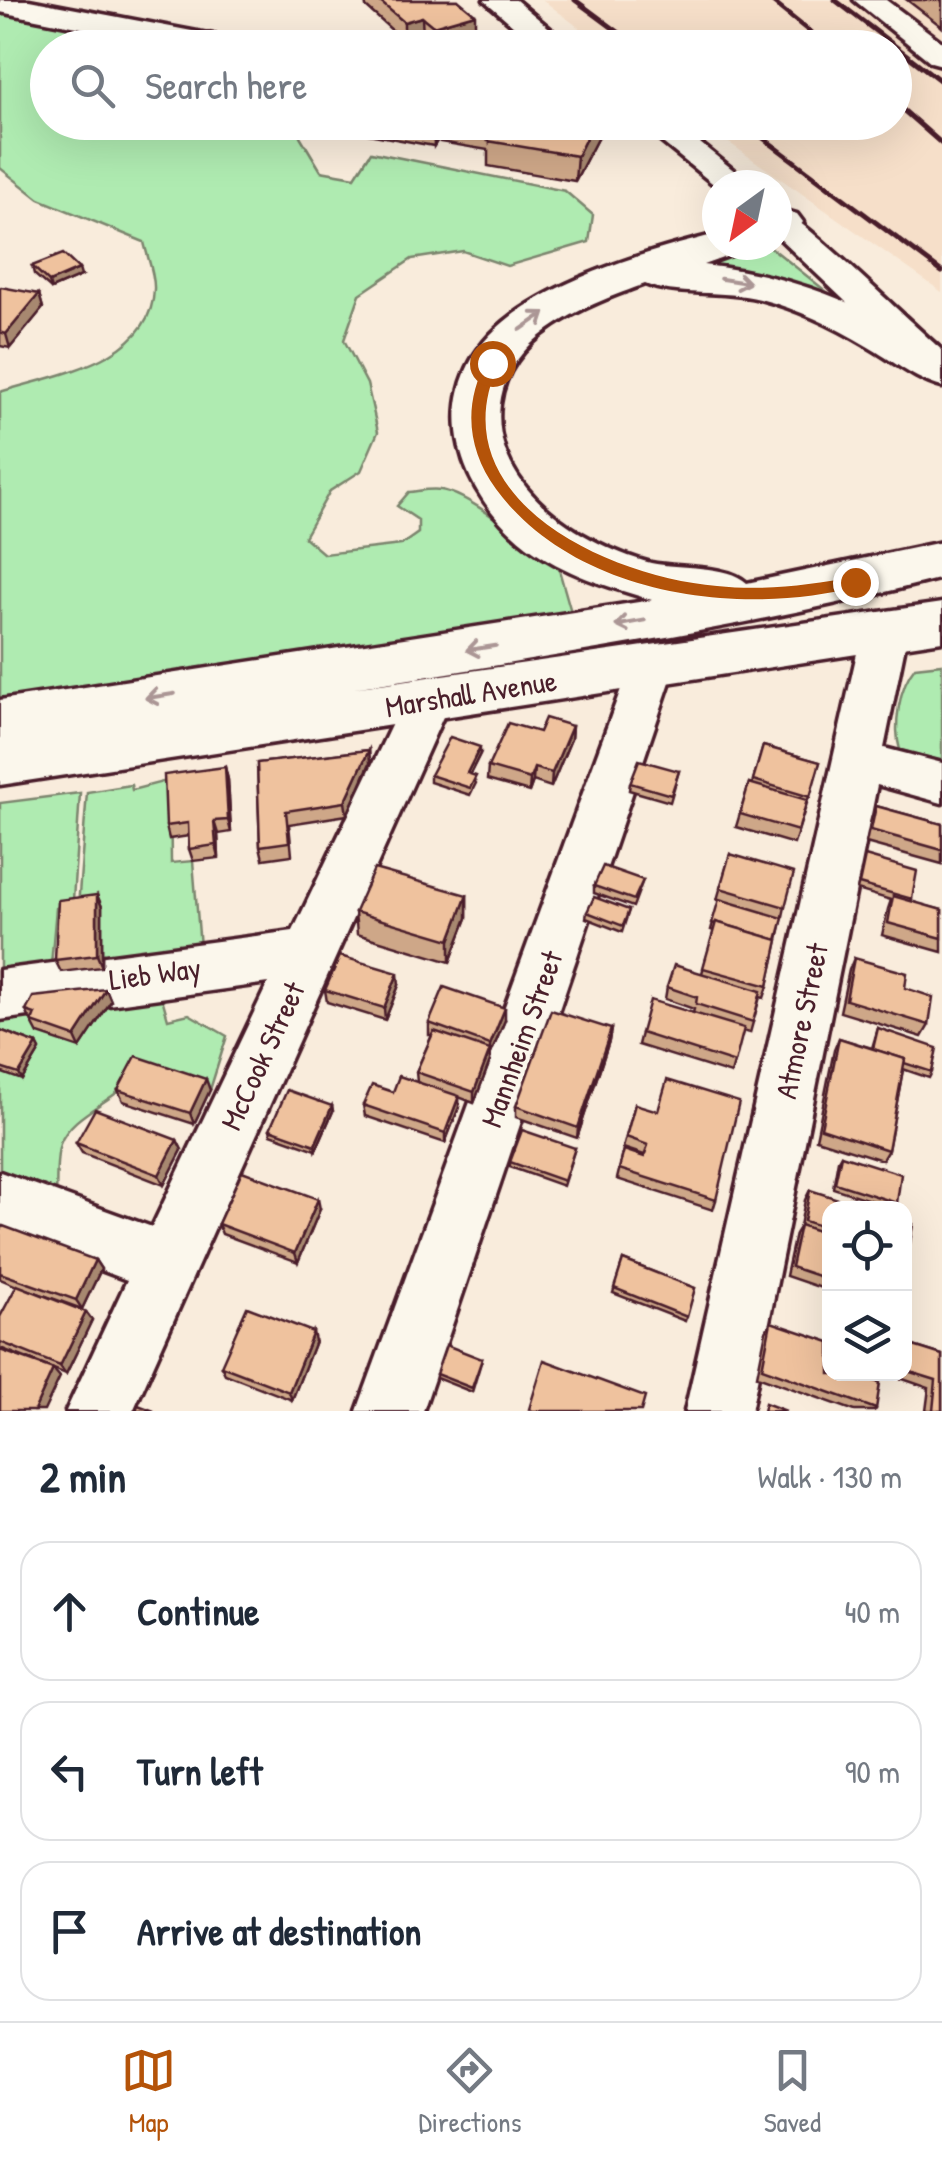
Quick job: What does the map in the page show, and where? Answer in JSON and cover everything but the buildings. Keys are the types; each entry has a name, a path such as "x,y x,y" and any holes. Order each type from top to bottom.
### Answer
{"main road":[{"path":"702,252 604,288 532,321 492,363 480,389 476,419 482,452 497,483 542,530 603,564 688,588 794,593"},
{"path":"604,288 676,276 770,287 849,316 942,372"},
{"path":"0,722 577,633 794,593 942,560"},
{"name":"Marshall Avenue","path":"0,762 942,622"}],"street":[{"path":"498,0 536,30"},
{"path":"868,0 908,30"},
{"path":"0,3 140,30"},
{"path":"912,33 942,56"},
{"path":"676,140 715,170"},
{"path":"792,230 942,332"},
{"path":"792,234 942,372"},
{"name":"Atmore Street","path":"718,1411 885,631"},
{"name":"Mannheim Street","path":"390,1411 652,666"},
{"name":"McCook Street","path":"98,1411 426,701"},
{"path":"857,760 942,784"},
{"name":"Lieb Way","path":"0,995 310,953"},
{"path":"0,1202 166,1264"}],"shaded area":[{"path":"543,0 942,0 942,292 792,187 792,170 768,170 725,140 912,140 912,30 582,30"}],"green space":[{"path":"0,14 84,30 30,30 30,140 302,140 321,171 355,177 371,152 565,191 593,215 589,242 507,266 463,251 412,259 360,294 344,340 367,384 378,432 361,471 330,491 304,537 324,554 401,545 418,533 418,520 397,506 409,492 437,489 454,494 557,563 577,633 0,722 0,392 72,371 119,349 137,333 149,313 154,289 144,242 39,199 0,168"},
{"path":"716,260 787,260 832,296 699,267"},
{"path":"942,664 942,761 900,750 897,730 901,695 909,675 915,667"},
{"path":"170,780 171,863 193,861 200,947 102,963 78,907 87,792 131,785 132,790"},
{"path":"80,793 73,900 56,908 50,976 0,982 0,803"},
{"path":"160,991 168,1019 189,1014 227,1036 210,1090 141,1068 120,1090 66,1132 58,1150 56,1201 0,1185 0,1013"}],"railway":[{"path":"575,0 616,30"},
{"path":"770,0 808,30"},
{"path":"835,0 874,30"},
{"path":"912,59 942,82"},
{"path":"912,118 942,144"},
{"path":"766,140 942,272"}],"route":[{"path":"492,363 480,389 476,419 488,468 522,514 578,553 660,583 717,592 794,593 855,582"}]}
